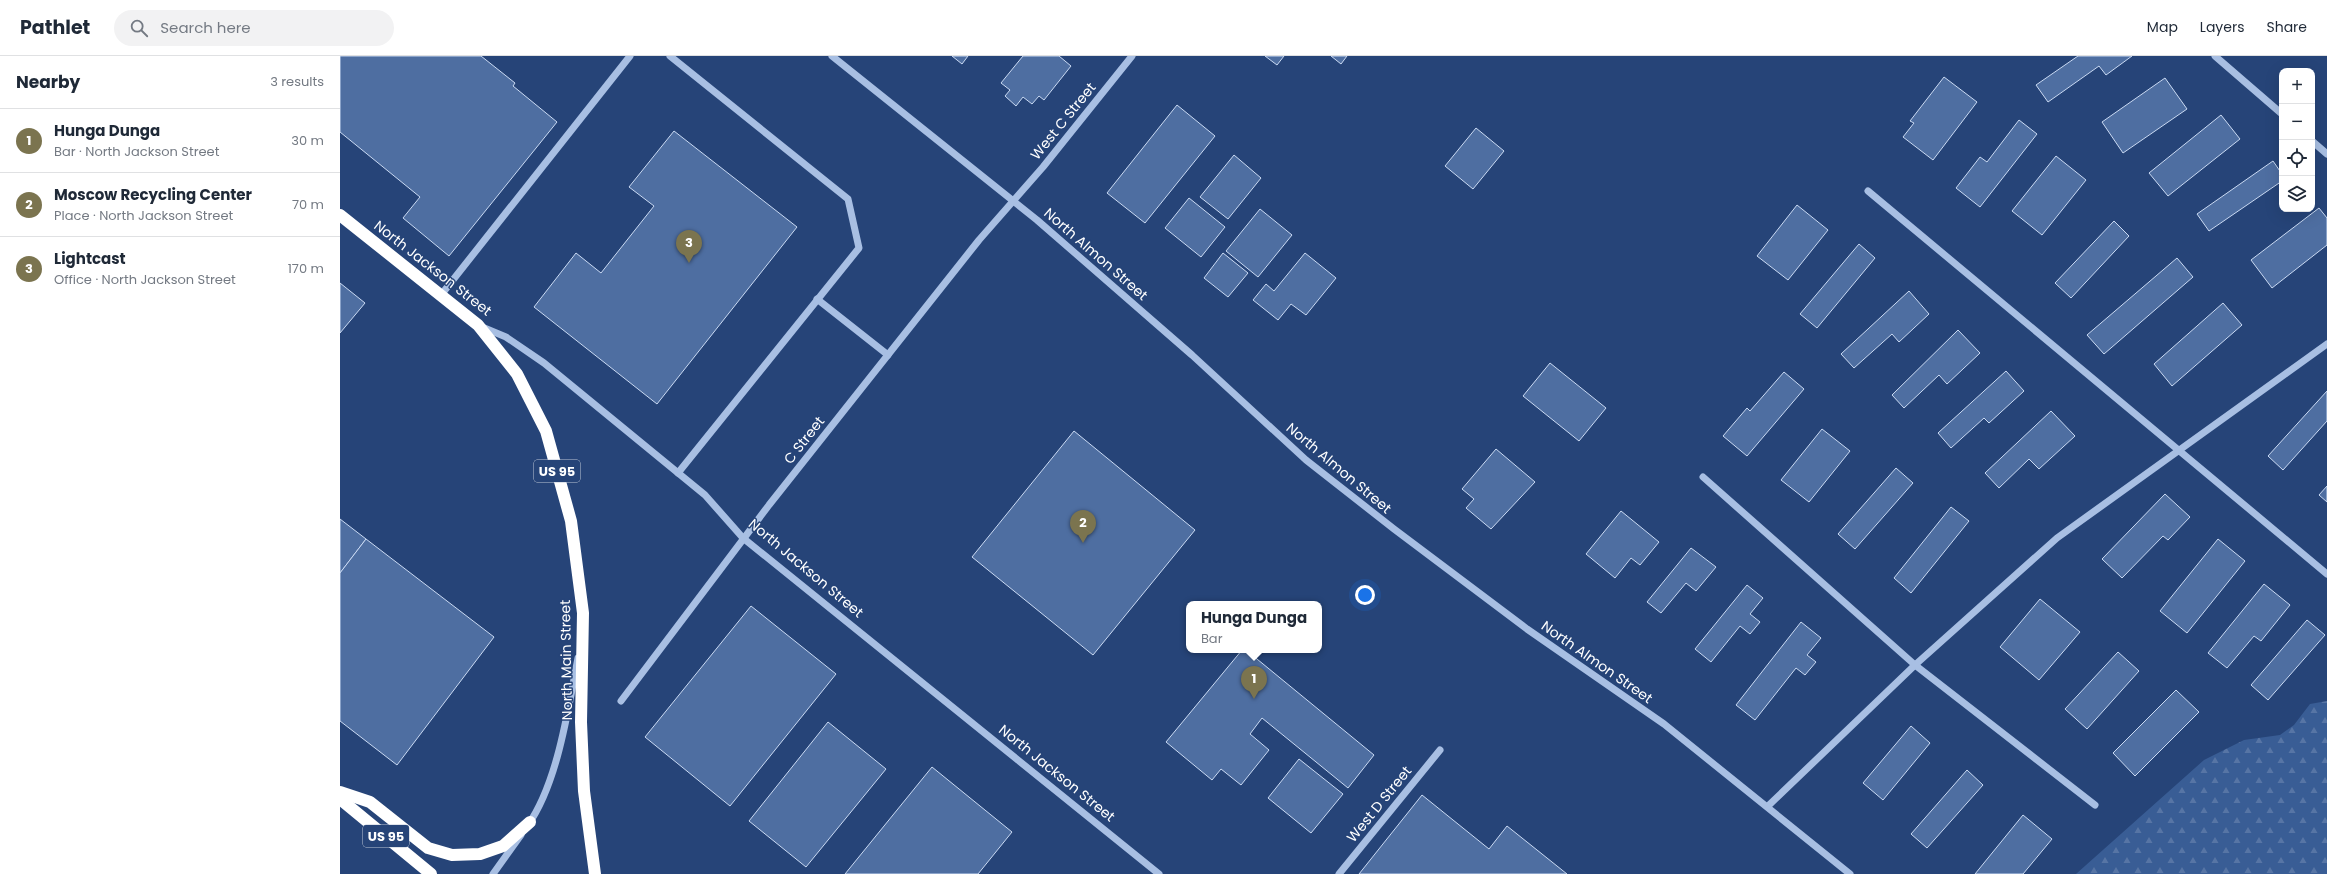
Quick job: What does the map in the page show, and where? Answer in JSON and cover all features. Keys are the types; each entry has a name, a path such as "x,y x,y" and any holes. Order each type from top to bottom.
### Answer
{"highway":[{"name":"North Jackson Street","path":"340,215 478,325"},
{"name":"North Main Street","path":"478,325 516,374 546,431 571,521 582,613 581,722 584,791 595,874"},
{"path":"340,792 370,802 428,848 452,855 480,854 503,846 530,822"},
{"name":"US 95","path":"340,798 432,874"}],"street":[{"path":"441,295 630,56"},
{"path":"670,56 848,198 859,248 678,473"},
{"name":"North Almon Street","path":"832,56 1013,200 1192,355 1306,460 1394,530 1501,610 1664,724 1768,806 1850,874"},
{"name":"West C Street","path":"1013,200 1043,167 1132,56"},
{"path":"2215,56 2279,111"},
{"path":"2315,144 2327,154"},
{"path":"1868,191 2327,574"},
{"name":"C Street","path":"621,702 743,538 1013,200"},
{"path":"817,299 888,355"},
{"name":"North Jackson Street","path":"478,325 506,337 544,363 705,495 743,538 1159,874"},
{"path":"1768,806 1915,665 2057,538 2327,344"},
{"path":"1703,477 1915,665 2095,805"},
{"path":"493,874 530,822 552,776 566,719 581,637"},
{"name":"West D Street","path":"1339,874 1440,750"}],"green space":[{"path":"2327,701 2327,874 2076,874 2204,760 2244,740 2280,735 2294,725 2310,704"}],"building":[{"path":"340,56 481,56 515,83 513,86 557,122 449,256 403,218 420,197 340,132"},
{"path":"952,56 968,56 962,64"},
{"path":"1023,56 1059,56 1071,66 1044,100 1039,96 1032,104 1023,97 1016,106 1005,96 1010,90 1001,83"},
{"path":"1265,56 1284,56 1277,65"},
{"path":"1331,56 1347,56 1341,64"},
{"path":"2078,56 2132,56 2106,75 2099,66 2048,102 2036,85"},
{"path":"1944,77 1977,102 1933,160 1903,137 1914,123 1910,121"},
{"path":"2165,78 2187,109 2123,153 2102,122"},
{"path":"1177,105 1215,136 1145,223 1107,193"},
{"path":"2221,115 2240,139 2168,196 2149,173"},
{"path":"2019,120 2037,134 1980,207 1956,188 1980,157 1987,162"},
{"path":"1476,128 1504,151 1473,189 1445,166"},
{"path":"674,131 797,227 657,404 534,307 576,253 601,273 654,206 629,187"},
{"path":"1234,155 1261,178 1228,219 1200,197"},
{"path":"2056,156 2086,180 2042,235 2012,211"},
{"path":"2273,161 2279,170 2279,183 2209,231 2197,214"},
{"path":"1189,198 1225,227 1201,257 1165,228"},
{"path":"1797,205 1828,230 1788,280 1757,256"},
{"path":"2319,208 2327,218 2327,245 2272,288 2251,260"},
{"path":"1260,209 1292,235 1258,277 1226,251"},
{"path":"2114,221 2129,236 2071,298 2055,283"},
{"path":"1859,244 1875,258 1817,328 1800,314"},
{"path":"1223,253 1248,273 1228,297 1204,278"},
{"path":"1305,253 1336,278 1306,315 1291,304 1278,320 1253,300 1266,284 1274,291"},
{"path":"2177,258 2193,277 2104,354 2087,335"},
{"path":"340,283 365,303 340,333"},
{"path":"1909,291 1929,314 1899,342 1892,334 1854,368 1841,354"},
{"path":"2223,303 2242,325 2172,386 2154,364"},
{"path":"1958,330 1980,353 1947,384 1939,375 1904,408 1892,395"},
{"path":"1550,363 1606,408 1579,441 1523,396"},
{"path":"2006,371 2024,391 1989,423 1984,418 1951,448 1938,433"},
{"path":"1784,372 1804,389 1747,456 1723,436 1747,408 1750,411"},
{"path":"2327,391 2327,421 2283,470 2268,456"},
{"path":"2051,411 2075,436 2039,469 2029,459 1999,488 1985,473"},
{"path":"1822,429 1850,451 1809,502 1781,480"},
{"path":"1074,431 1195,530 1093,655 972,557"},
{"path":"1496,449 1535,482 1491,529 1466,508 1474,499 1462,489"},
{"path":"1896,468 1913,483 1855,549 1838,534"},
{"path":"2327,486 2327,502 2319,495"},
{"path":"2165,494 2190,517 2168,540 2163,536 2122,578 2102,559"},
{"path":"1951,507 1969,521 1911,593 1894,578"},
{"path":"1621,511 1659,542 1640,565 1631,558 1615,578 1586,554"},
{"path":"340,519 366,539 340,573"},
{"path":"366,539 494,637 397,765 340,721 340,573"},
{"path":"2218,539 2245,561 2187,633 2160,611"},
{"path":"1691,548 1716,567 1696,591 1686,583 1661,613 1647,602"},
{"path":"2264,584 2290,605 2261,641 2254,636 2227,668 2208,653"},
{"path":"1747,585 1763,598 1750,614 1760,622 1750,634 1740,626 1711,662 1695,649"},
{"path":"2040,599 2080,632 2039,680 2000,647"},
{"path":"751,606 836,674 730,806 645,737"},
{"path":"2307,620 2325,635 2268,700 2251,685"},
{"path":"1801,622 1821,638 1807,655 1816,662 1805,675 1796,668 1755,720 1736,705"},
{"path":"2118,652 2139,671 2087,729 2065,709"},
{"path":"1240,653 1250,653 1374,755 1348,788 1262,718 1250,734 1269,750 1241,785 1221,769 1212,780 1166,742"},
{"path":"2176,690 2199,712 2135,776 2113,753"},
{"path":"828,722 886,769 806,867 749,821"},
{"path":"1911,726 1930,743 1883,800 1863,783"},
{"path":"1299,759 1343,794 1311,833 1268,798"},
{"path":"932,767 1012,832 978,874 845,874"},
{"path":"1967,770 1983,785 1927,848 1911,834"},
{"path":"1422,795 1489,849 1507,826 1567,874 1359,874"},
{"path":"2023,815 2052,839 2023,874 1975,874"}],"place":[{"name":"Lightcast","path":"689,263"},
{"name":"Moscow Recycling Center","path":"1083,543"},
{"name":"Hunga Dunga","path":"1254,699"}]}
